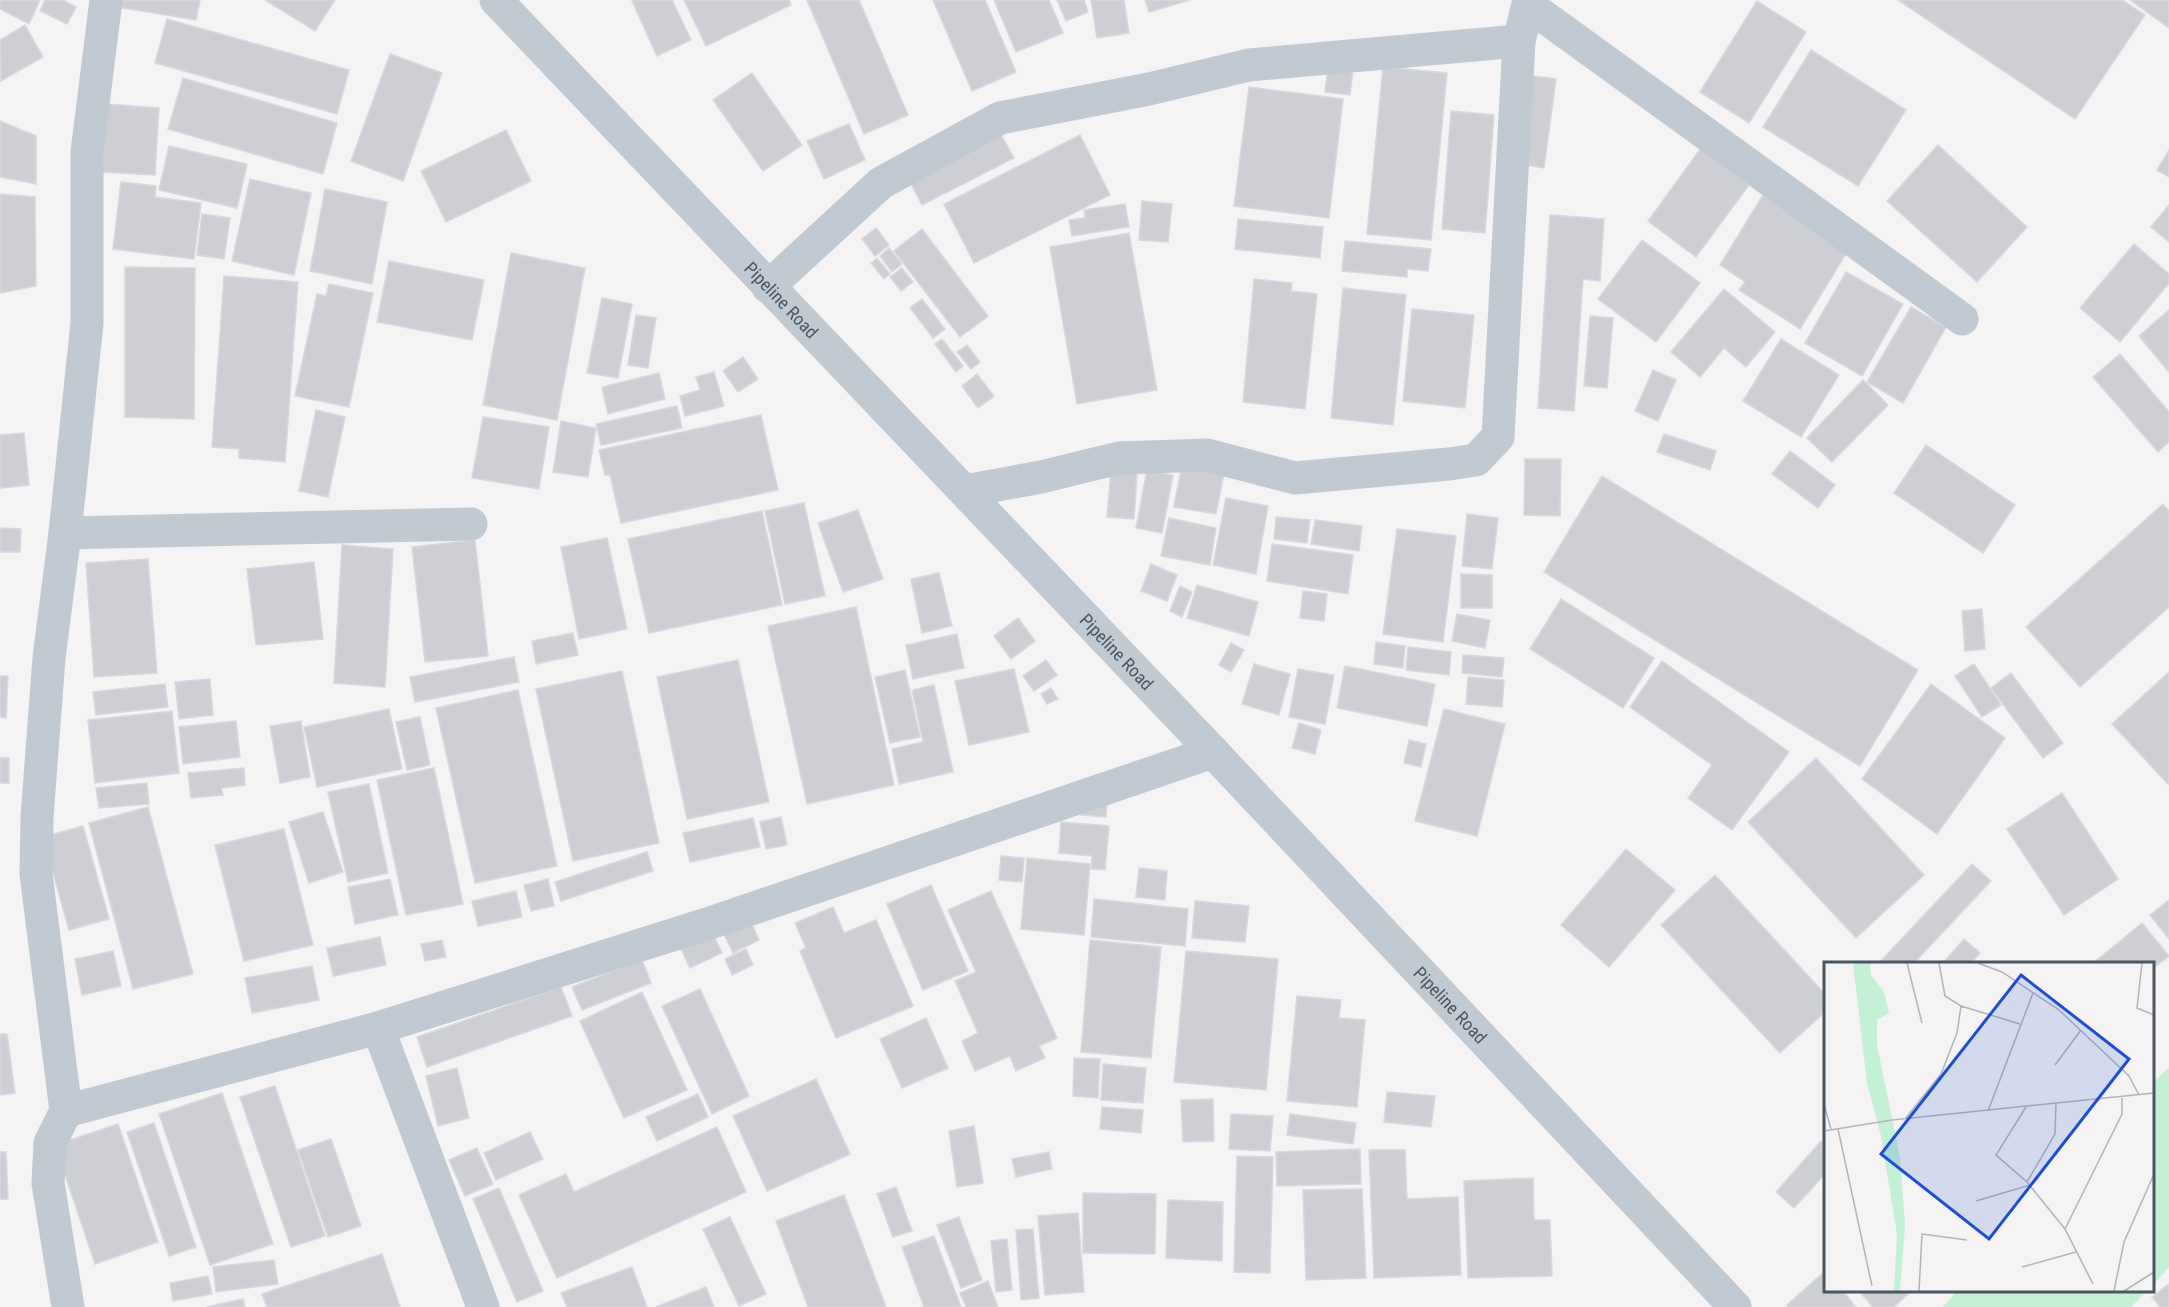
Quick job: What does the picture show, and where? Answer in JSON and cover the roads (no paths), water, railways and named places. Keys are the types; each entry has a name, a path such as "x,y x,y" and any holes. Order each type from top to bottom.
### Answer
{"street":[{"path":"68,1307 48,1183 50,1143 66,1111 36,874 36,817 49,657 65,533 87,323 87,152 106,0"},
{"name":"Pipeline Road","path":"496,0 1213,752 1735,1307"},
{"path":"965,491 1041,477 1119,458 1207,455 1295,478 1449,465 1476,460 1498,437 1519,41 1528,2 1962,319"},
{"path":"768,287 881,183 1000,118 1149,89 1249,65 1519,41"},
{"path":"65,533 471,524"},
{"path":"66,1111 378,1028 710,924 1213,752"},
{"path":"378,1028 483,1307"}]}
